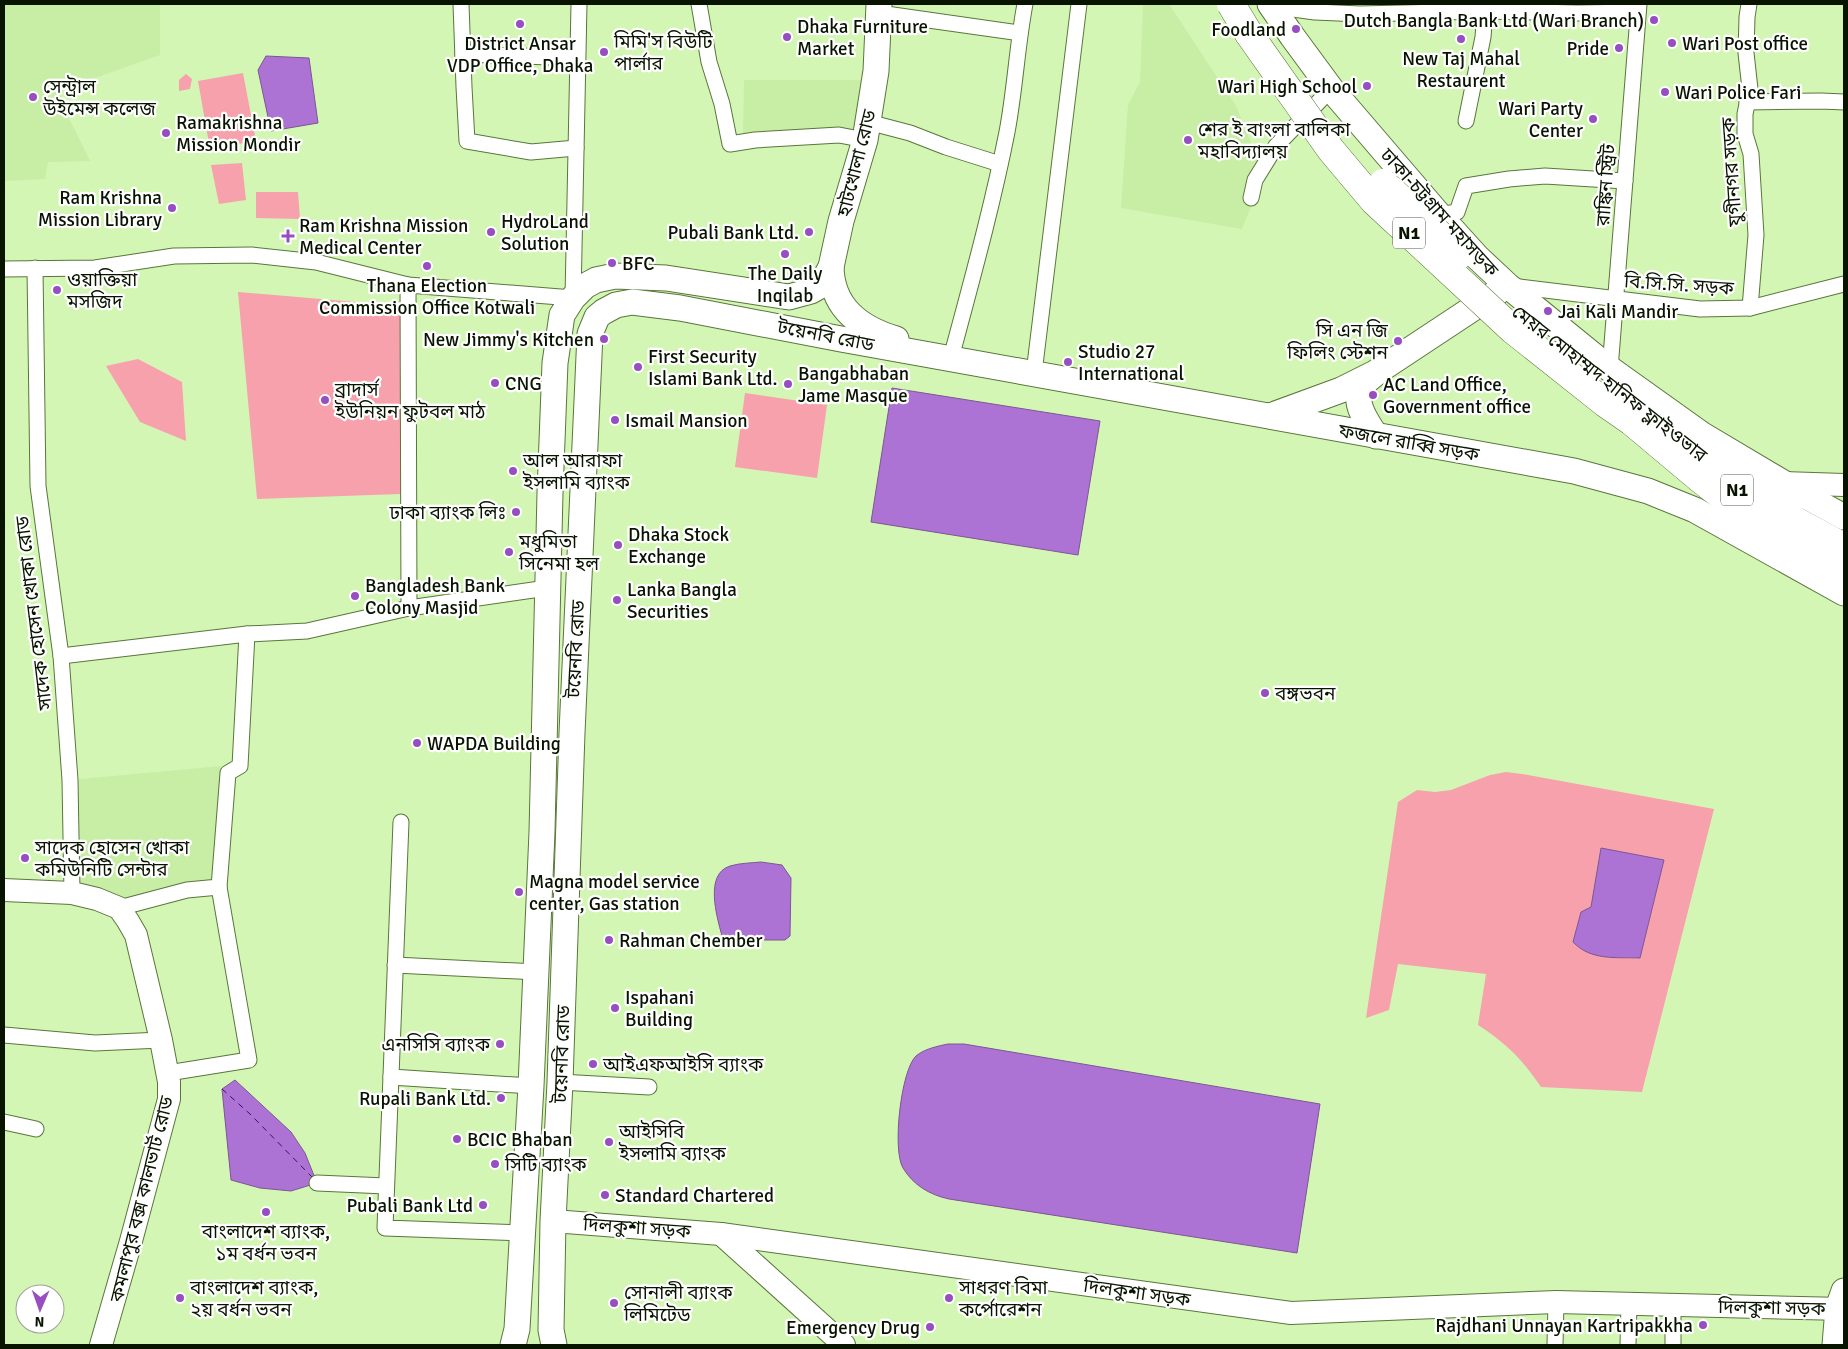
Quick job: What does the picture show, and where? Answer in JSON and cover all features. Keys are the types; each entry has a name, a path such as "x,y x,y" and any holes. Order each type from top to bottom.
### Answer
{"highway":[{"name":"মেয়র মোহাম্মদ হানিফ ফ্লাইওভার","path":"1231,4 1249,34 1331,150 1374,201 1513,330 1605,403 1637,415 1669,431 1796,521 1844,547"},
{"name":"মেয়র মোহাম্মদ হানিফ ফ্লাইওভার","path":"1264,4 1317,104 1370,172 1431,226 1492,289 1637,415 1711,471 1776,516 1844,558"},
{"path":"1637,415 1676,425 1800,509 1844,535"},
{"path":"1637,415 1699,478 1730,501 1820,560 1844,573"}],"main road":[{"name":"ঢাকা-চট্টগ্রাম মহাসড়ক","path":"1264,4 1331,89 1439,216 1477,257 1508,286 1610,369 1701,434 1783,484 1844,517"},
{"name":"হাটখোলা রোড","path":"789,297 818,287 831,267 841,222 867,131 876,71 879,8"},
{"path":"831,267 832,283 840,302 855,320 889,337 951,358"},
{"name":"টয়েনবি রোড","path":"514,1342 517,1329 531,1086 542,832 547,588 555,363 562,315 573,298 585,286 622,276 652,276 789,297"},
{"path":"1376,436 1366,421 1359,402 1362,385 1375,374 1508,286"},
{"path":"779,326 790,322 797,315 798,307 789,297"},
{"name":"টয়েনবি রোড","path":"554,1343 551,1330 553,1221 560,1082 572,733 590,334 594,321 603,312 616,305 632,302 680,308 951,358"},
{"name":"ফজলে রাব্বি সড়ক","path":"951,358 1574,471 1648,491 1695,510 1844,593"},
{"path":"1268,417 1341,390 1375,374"},
{"path":"1835,1345 1842,1303"},
{"path":"514,1342 554,1343"}],"street":[{"path":"461,4 467,141 531,152 576,148"},
{"path":"4,269 95,268 174,256 252,255 316,262 408,285 573,298 579,4"},
{"path":"699,4 709,62 722,104 730,144 755,140 839,135 867,131 910,132 946,147 1000,164"},
{"path":"951,358 1000,164 1014,92 1025,4"},
{"path":"1034,373 1078,4"},
{"path":"1217,4 1296,125 1362,200 1415,255 1472,309"},
{"path":"1264,4 1315,12 1407,9 1577,13 1639,8"},
{"name":"যুগীনগর সড়ক","path":"1750,4 1747,17 1746,53 1750,89 1745,114 1745,134 1751,154 1756,234 1750,308"},
{"path":"879,8 1020,34"},
{"name":"রাঙ্কিন স্ট্রিট","path":"1610,369 1639,8"},
{"path":"1466,121 1483,37 1485,11"},
{"path":"463,54 578,58"},
{"path":"1251,198 1255,180 1276,146 1331,89"},
{"path":"1747,102 1844,102"},
{"path":"1439,216 1457,212 1466,186 1545,176 1625,181"},
{"name":"সাদেক হোসেন খোকা রোড","path":"35,268 38,486 61,656 70,780 72,893"},
{"name":"বি.সি.সি. সড়ক","path":"1508,286 1700,309 1750,308 1844,284"},
{"path":"408,285 409,608"},
{"path":"483,291 497,299 545,305 556,314 560,329"},
{"path":"1783,484 1844,485"},
{"path":"61,656 247,634 308,631 409,608 547,588"},
{"path":"168,1073 249,1060 219,887 228,773 240,766 247,634"},
{"path":"401,822 385,1228 522,1233"},
{"path":"4,890 72,893 97,899 119,908 187,890 219,887"},
{"name":"কমলাপুর বক্স কালভার্ট রোড","path":"101,1345 169,1099 168,1073 136,935 119,908"},
{"path":"395,965 536,972"},
{"path":"4,1035 95,1044 161,1040"},
{"path":"391,1077 531,1086"},
{"path":"560,1082 649,1087"},
{"path":"4,1122 36,1128"},
{"path":"317,1182 386,1186"},
{"name":"দিলকুশা সড়ক","path":"553,1221 721,1234 1291,1313 1556,1302 1629,1304 1842,1303"},
{"path":"721,1234 844,1345"},
{"path":"1555,1345 1556,1302"},
{"path":"1628,1345 1629,1304"},
{"path":"1673,1304 1673,1345"}],"shaded area":[{"name":"সেন্ট্রাল উইমেন্স কলেজ","path":"4,4 160,4 160,55 61,90 62,104 90,161 48,162 45,179 4,181"},
{"name":"শের ই বাংলা বালিকা মহাবিদ্যালয়","path":"1143,4 1169,4 1236,106 1264,174 1242,229 1121,208 1128,105 1140,82"},
{"path":"266,56 309,58 318,123 271,131 258,70"},
{"path":"243,73 256,141 210,149 198,81"},
{"path":"186,74 192,79 190,89 179,91 179,80"},
{"path":"744,80 874,80 866,132 743,133"},
{"path":"242,163 246,200 219,204 211,165"},
{"path":"256,192 298,192 300,219 256,218"},
{"name":"ব্রাদার্স ইউনিয়ন ফুটবল মাঠ","path":"238,292 402,306 401,494 257,499"},
{"path":"138,359 182,382 186,441 140,422 106,366"},
{"path":"892,388 1100,421 1078,555 871,522"},
{"path":"745,393 827,405 817,478 735,467"},
{"path":"221,766 212,888 119,908 72,893 70,780"},
{"path":"1506,772 1714,809 1642,1092 1541,1087 1513,1053 1478,1025 1486,974 1398,964 1389,1010 1366,1018 1398,802 1417,790 1435,792 1451,790 1490,775"},
{"path":"1601,848 1664,860 1640,958 1604,957 1588,952 1573,942 1581,912 1591,907"},
{"path":"761,862 782,865 791,878 790,936 785,940 736,940 722,936 714,897 717,878 722,871 730,866"},
{"path":"948,1044 964,1044 1320,1104 1297,1253 949,1199 935,1195 923,1188 907,1174 900,1159 898,1128 902,1093 906,1077 916,1056 927,1050"},
{"path":"235,1080 291,1132 305,1153 317,1183 291,1191 260,1188 231,1180 222,1089"}],"ferry route":[{"path":"222,1089 250,1114 313,1178"}],"place":[{"name":"Dutch Bangla Bank Ltd (Wari Branch)","path":"1654,20"},
{"name":"District Ansar VDP Office, Dhaka","path":"520,24"},
{"name":"Foodland","path":"1296,29"},
{"name":"Dhaka Furniture Market","path":"787,37"},
{"name":"New Taj Mahal Restaurent","path":"1461,39"},
{"name":"Wari Post office","path":"1672,43"},
{"name":"Pride","path":"1619,48"},
{"name":"মিমি'স বিউটি পার্লার","path":"604,52"},
{"name":"Wari High School","path":"1367,86"},
{"name":"Wari Police Fari","path":"1665,92"},
{"name":"সেন্ট্রাল উইমেন্স কলেজ","path":"33,97"},
{"name":"Wari Party Center","path":"1593,119"},
{"name":"Ramakrishna Mission Mondir","path":"166,133"},
{"name":"শের ই বাংলা বালিকা মহাবিদ্যালয়","path":"1188,140"},
{"name":"Ram Krishna Mission Library","path":"172,208"},
{"name":"HydroLand Solution","path":"491,232"},
{"name":"Pubali Bank Ltd.","path":"809,232"},
{"name":"Ram Krishna Mission Medical Center","path":"288,236"},
{"name":"The Daily Inqilab","path":"785,254"},
{"name":"BFC","path":"612,263"},
{"name":"Thana Election Commission Office Kotwali","path":"427,266"},
{"name":"ওয়াক্তিয়া মসজিদ","path":"57,290"},
{"name":"Jai Kali Mandir","path":"1548,311"},
{"name":"New Jimmy's Kitchen","path":"604,339"},
{"name":"সি এন জি ফিলিং স্টেশন","path":"1398,341"},
{"name":"Studio 27 International","path":"1068,362"},
{"name":"First Security Islami Bank Ltd.","path":"638,367"},
{"name":"CNG","path":"495,383"},
{"name":"Bangabhaban Jame Masque","path":"788,384"},
{"name":"AC Land Office, Government office","path":"1373,395"},
{"name":"ব্রাদার্স ইউনিয়ন ফুটবল মাঠ","path":"325,400"},
{"name":"Ismail Mansion","path":"615,420"},
{"name":"আল আরাফা ইসলামি ব্যাংক","path":"513,471"},
{"name":"ঢাকা ব্যাংক লিঃ","path":"516,512"},
{"name":"Dhaka Stock Exchange","path":"618,545"},
{"name":"মধুমিতা সিনেমা হল","path":"509,552"},
{"name":"Bangladesh Bank Colony Masjid","path":"355,596"},
{"name":"Lanka Bangla Securities","path":"617,600"},
{"name":"বঙ্গভবন","path":"1265,693"},
{"name":"WAPDA Building","path":"417,743"},
{"name":"সাদেক হোসেন খোকা কমিউনিটি সেন্টার","path":"25,858"},
{"name":"Magna model service center, Gas station","path":"519,892"},
{"name":"Rahman Chember","path":"609,940"},
{"name":"Ispahani Building","path":"615,1008"},
{"name":"এনসিসি ব্যাংক","path":"500,1044"},
{"name":"আইএফআইসি ব্যাংক","path":"593,1064"},
{"name":"Rupali Bank Ltd.","path":"501,1098"},
{"name":"BCIC Bhaban","path":"457,1139"},
{"name":"আইসিবি ইসলামি ব্যাংক","path":"609,1142"},
{"name":"সিটি ব্যাংক","path":"495,1164"},
{"name":"Standard Chartered","path":"605,1195"},
{"name":"Pubali Bank Ltd","path":"483,1205"},
{"name":"বাংলাদেশ ব্যাংক, ১ম বর্ধন ভবন","path":"266,1212"},
{"name":"বাংলাদেশ ব্যাংক, ২য় বর্ধন ভবন","path":"180,1298"},
{"name":"সাধরণ বিমা কর্পোরেশন","path":"949,1298"},
{"name":"সোনালী ব্যাংক লিমিটেড","path":"614,1303"},
{"name":"Rajdhani Unnayan Kartripakkha","path":"1703,1325"},
{"name":"Emergency Drug","path":"930,1327"}]}
